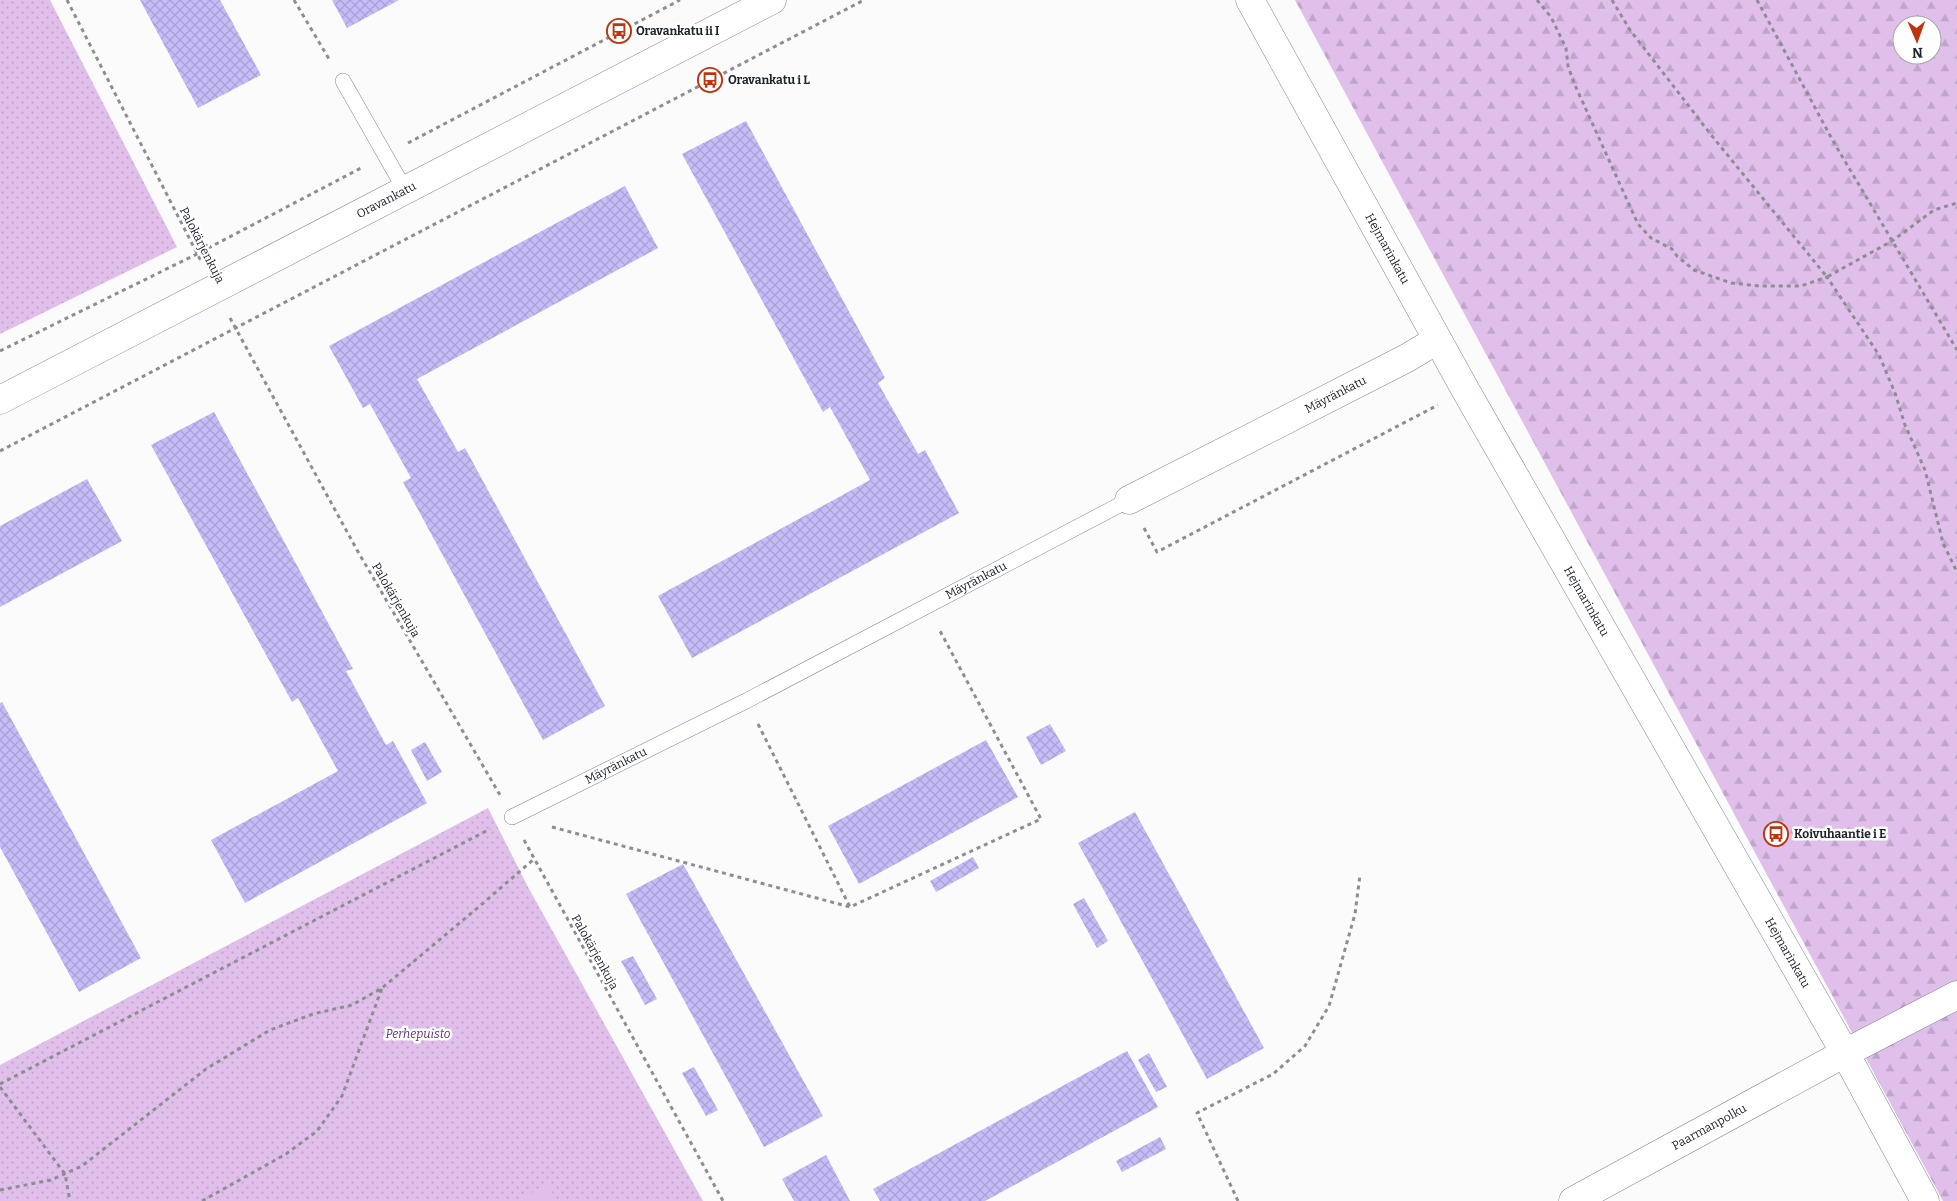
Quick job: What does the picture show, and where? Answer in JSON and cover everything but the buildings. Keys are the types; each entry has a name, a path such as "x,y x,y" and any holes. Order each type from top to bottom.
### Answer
{"street":[{"name":"Oravankatu","path":"0,400 772,0"},
{"name":"Hejmarinkatu","path":"1250,0 1437,340 1845,1053 1925,1201"},
{"name":"Mäyränkatu","path":"1129,500 1407,358 1437,340"},
{"name":"Paarmanpolku","path":"1573,1201 1845,1053 1957,995"}],"lane":[{"path":"343,81 405,190"},
{"name":"Mäyränkatu","path":"512,817 746,701 1129,500"}],"path":[{"name":"Palokärjenkuja","path":"67,0 236,328 357,550 512,817 723,1201"},
{"path":"294,0 343,81"},
{"path":"0,351 197,254 680,0"},
{"path":"0,451 864,0"},
{"path":"1537,0 1551,17 1566,48 1568,66 1574,83 1638,224 1651,238 1672,249 1677,256 1694,270 1731,283 1759,286 1801,286 1827,277 1892,241 1934,210 1957,203"},
{"path":"1612,0 1630,30 1706,129 1827,277 1879,355 1925,470 1943,543 1957,572"},
{"path":"1757,0 1833,141 1957,350"},
{"path":"1129,500 1157,552 1466,391"},
{"path":"70,1201 65,1174 0,1086 512,817 850,906 1041,819 926,606"},
{"path":"746,701 850,906"},
{"path":"0,1190 51,1180 82,1166 206,1068 270,1030 313,1014 352,1005 382,988 534,859"},
{"path":"1238,1201 1197,1113 1273,1074 1306,1046 1329,1006 1355,914 1360,874"},
{"path":"202,1201 286,1154 317,1131 342,1096 382,988"}],"green space":[{"path":"0,0 50,0 177,247 0,334"},
{"path":"1295,0 1957,0 1957,1201 1943,1201"},
{"name":"Perhepuisto","path":"488,808 528,887 703,1201 0,1201 0,1065"},
{"path":"547,1184 557,1201 517,1201"}],"place":[{"name":"Oravankatu ii I","path":"619,31"},
{"name":"Oravankatu i L","path":"710,80"},
{"name":"Koivuhaantie i E","path":"1776,834"}]}
